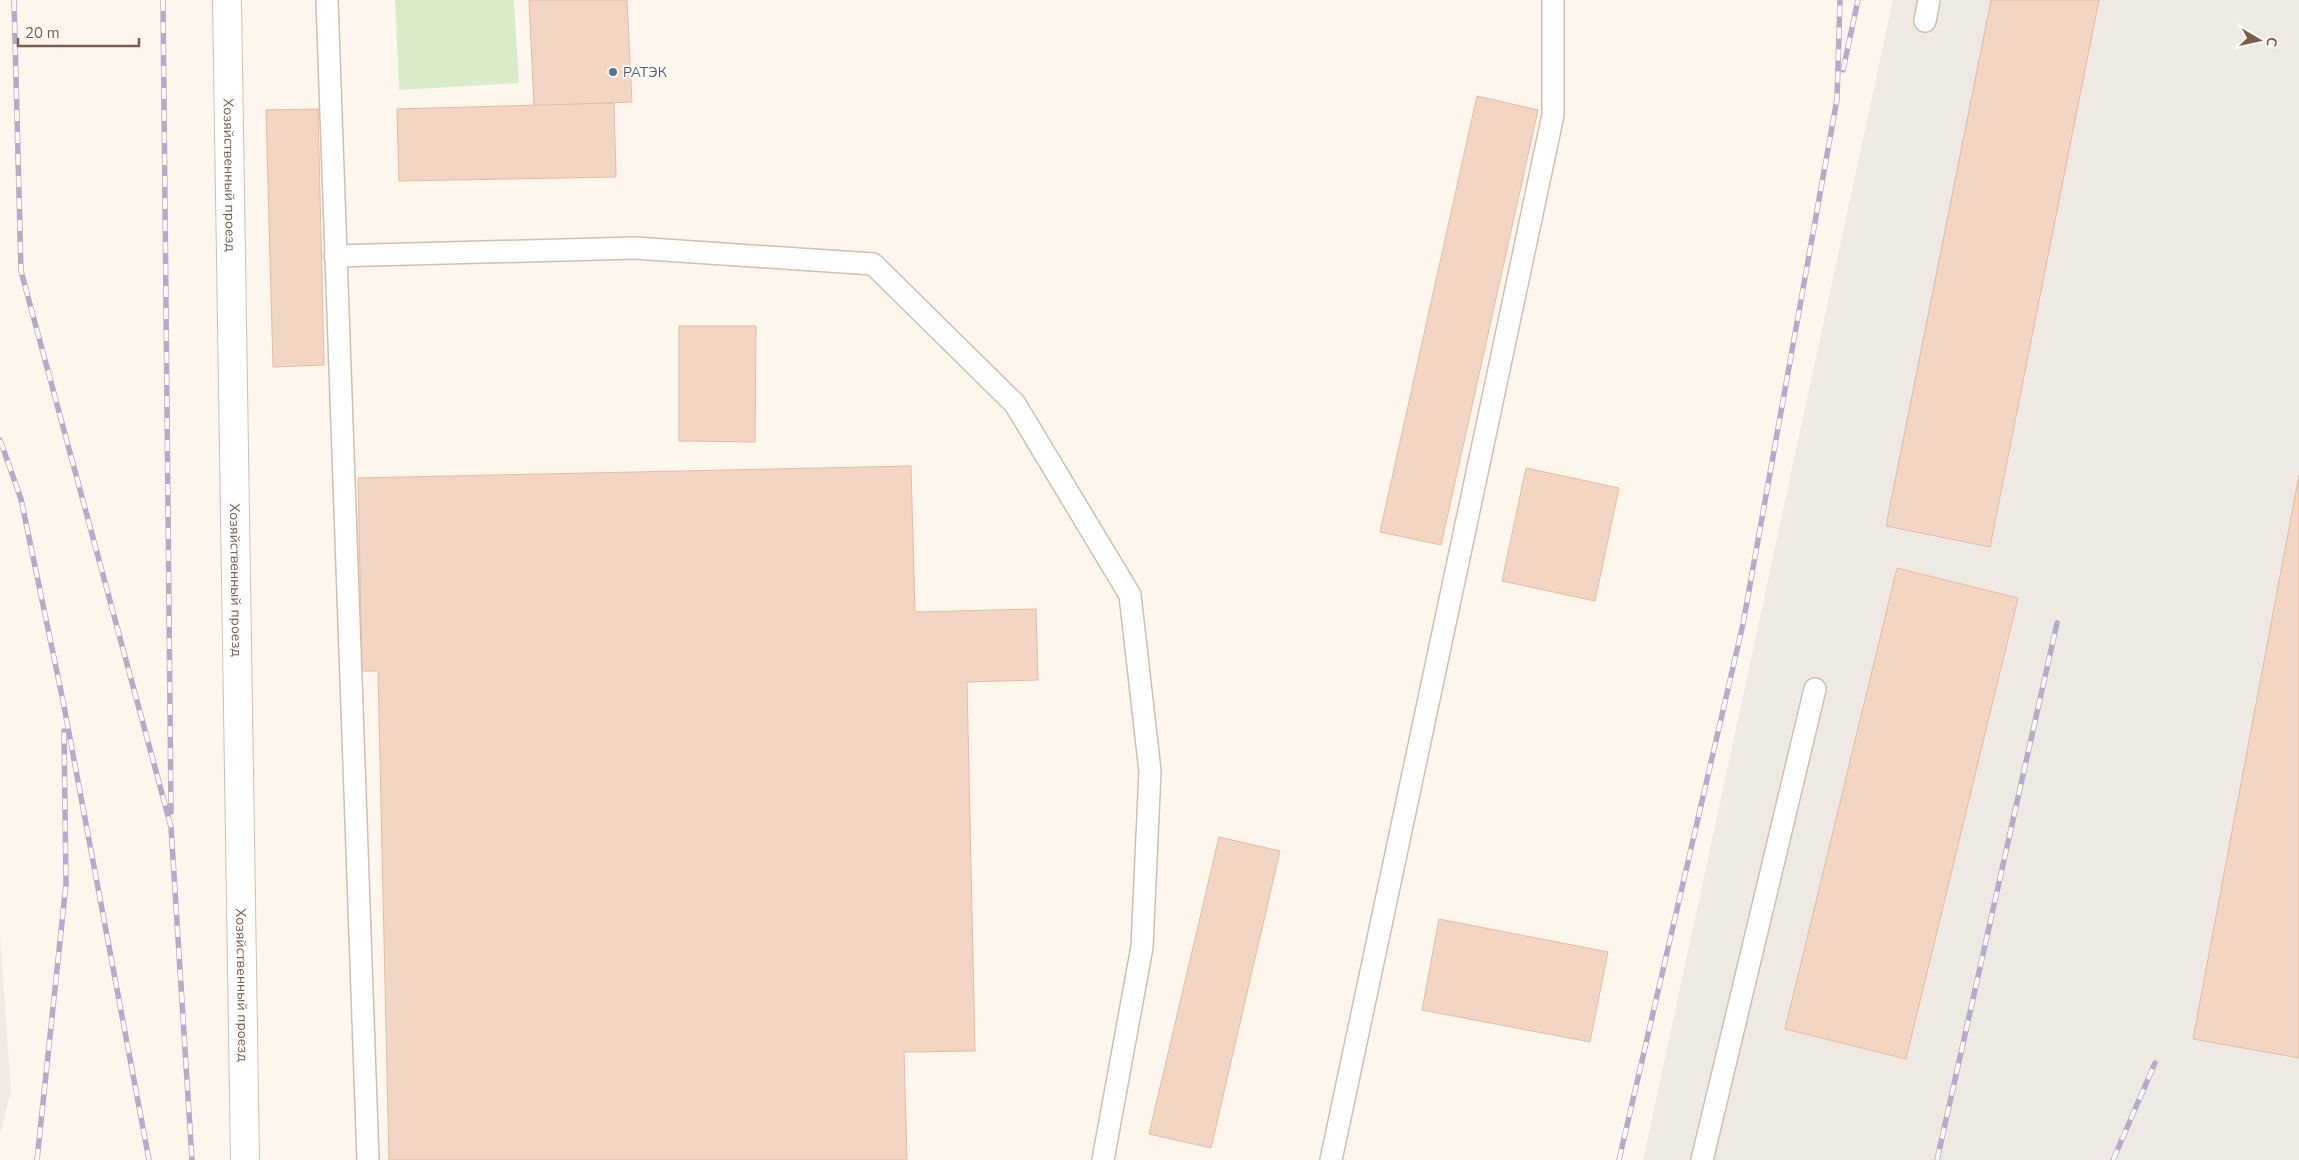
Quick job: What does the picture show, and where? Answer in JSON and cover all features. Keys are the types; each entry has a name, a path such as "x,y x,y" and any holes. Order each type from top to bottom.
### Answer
{"street":[{"name":"Хозяйственный проезд","path":"227,0 244,1160"}],"lane":[{"path":"327,0 368,1160"},
{"path":"1330,1160 1553,115 1553,0"},
{"path":"1925,21 1929,0"},
{"path":"335,256 635,248 872,264 1015,404 1130,595 1150,771 1142,947 1103,1160"},
{"path":"1702,1160 1815,689"}],"shaded area":[{"path":"1893,0 2299,0 2299,1160 1643,1160"},
{"path":"0,934 11,1092 0,1135"}],"green space":[{"path":"395,0 514,0 519,83 399,90"}],"building":[{"path":"529,0 627,0 632,102 534,106"},
{"path":"1991,0 2099,0 1990,547 1886,526"},
{"path":"1477,96 1538,110 1441,545 1380,532"},
{"path":"614,103 616,177 399,181 397,109"},
{"path":"318,109 324,365 273,367 266,110"},
{"path":"679,326 756,326 755,442 679,441"},
{"path":"911,466 915,612 1036,609 1038,680 967,682 975,1051 904,1052 907,1160 389,1160 378,671 362,671 358,478"},
{"path":"1526,468 1619,488 1595,601 1502,581"},
{"path":"2299,475 2299,1058 2193,1039"},
{"path":"1897,568 2018,598 1906,1059 1785,1029"},
{"path":"1219,837 1280,851 1211,1148 1149,1134"},
{"path":"1439,919 1608,952 1590,1042 1422,1010"}],"railway":[{"path":"14,0 21,271 171,827 192,1160"},
{"path":"163,0 171,812"},
{"path":"1619,1160 1743,624 1837,99 1840,0"},
{"path":"1843,70 1858,0"},
{"path":"0,440 21,499 63,701 149,1160"},
{"path":"1937,1160 2057,623"},
{"path":"37,1160 66,884 64,731"},
{"path":"2113,1160 2155,1063"}],"place":[{"name":"РАТЭК","path":"613,72"}]}
